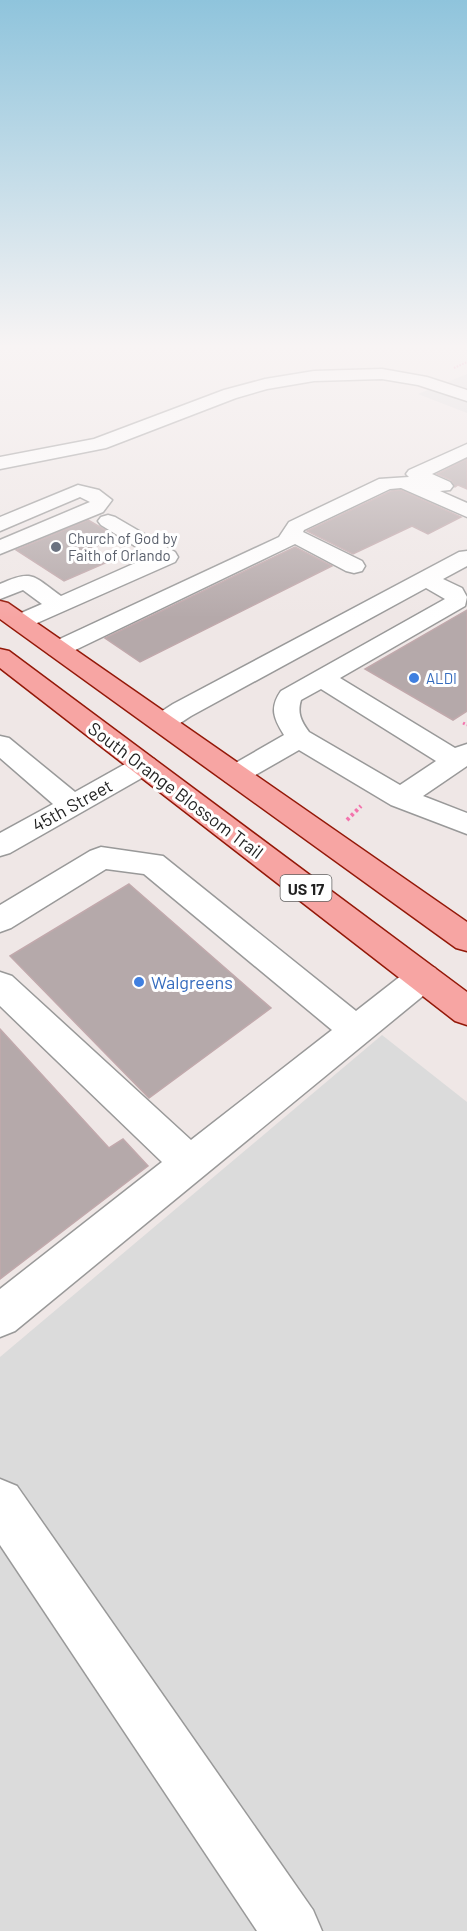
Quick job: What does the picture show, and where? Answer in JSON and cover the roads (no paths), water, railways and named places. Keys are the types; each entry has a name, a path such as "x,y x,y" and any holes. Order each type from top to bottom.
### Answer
{"main road":[{"name":"US 17","path":"10,615 467,939"},
{"name":"South Orange Blossom Trail","path":"0,656 467,1011"},
{"path":"60,702 101,720 131,726 162,723"},
{"path":"144,765 168,768 193,776 304,824"}],"street":[{"path":"0,463 99,444 114,438"},
{"path":"465,497 416,474 467,450"},
{"path":"0,548 96,508 102,500 92,494 78,491 50,475 29,459"},
{"path":"58,649 287,541 296,526 386,483 404,482 465,497"},
{"path":"0,525 78,491"},
{"path":"10,615 59,605 167,557 108,521"},
{"path":"291,534 354,566"},
{"path":"162,723 182,710 467,557"},
{"path":"426,579 462,598 290,696 286,707 287,719 299,738 401,798 467,825"},
{"path":"0,592 25,581 59,605"},
{"path":"322,678 461,757 401,798"},
{"path":"235,775 299,738"},
{"path":"0,744 73,805"},
{"name":"45th Street","path":"0,846 144,765"},
{"path":"0,920 101,858 152,864 356,1030"},
{"path":"0,1316 423,977"},
{"path":"0,986 190,1164"},
{"path":"0,1503 292,1931"}],"place":[{"name":"Church of God by Faith of Orlando","path":"56,547"},
{"name":"ALDI","path":"414,678"},
{"name":"Walgreens","path":"139,982"}]}
